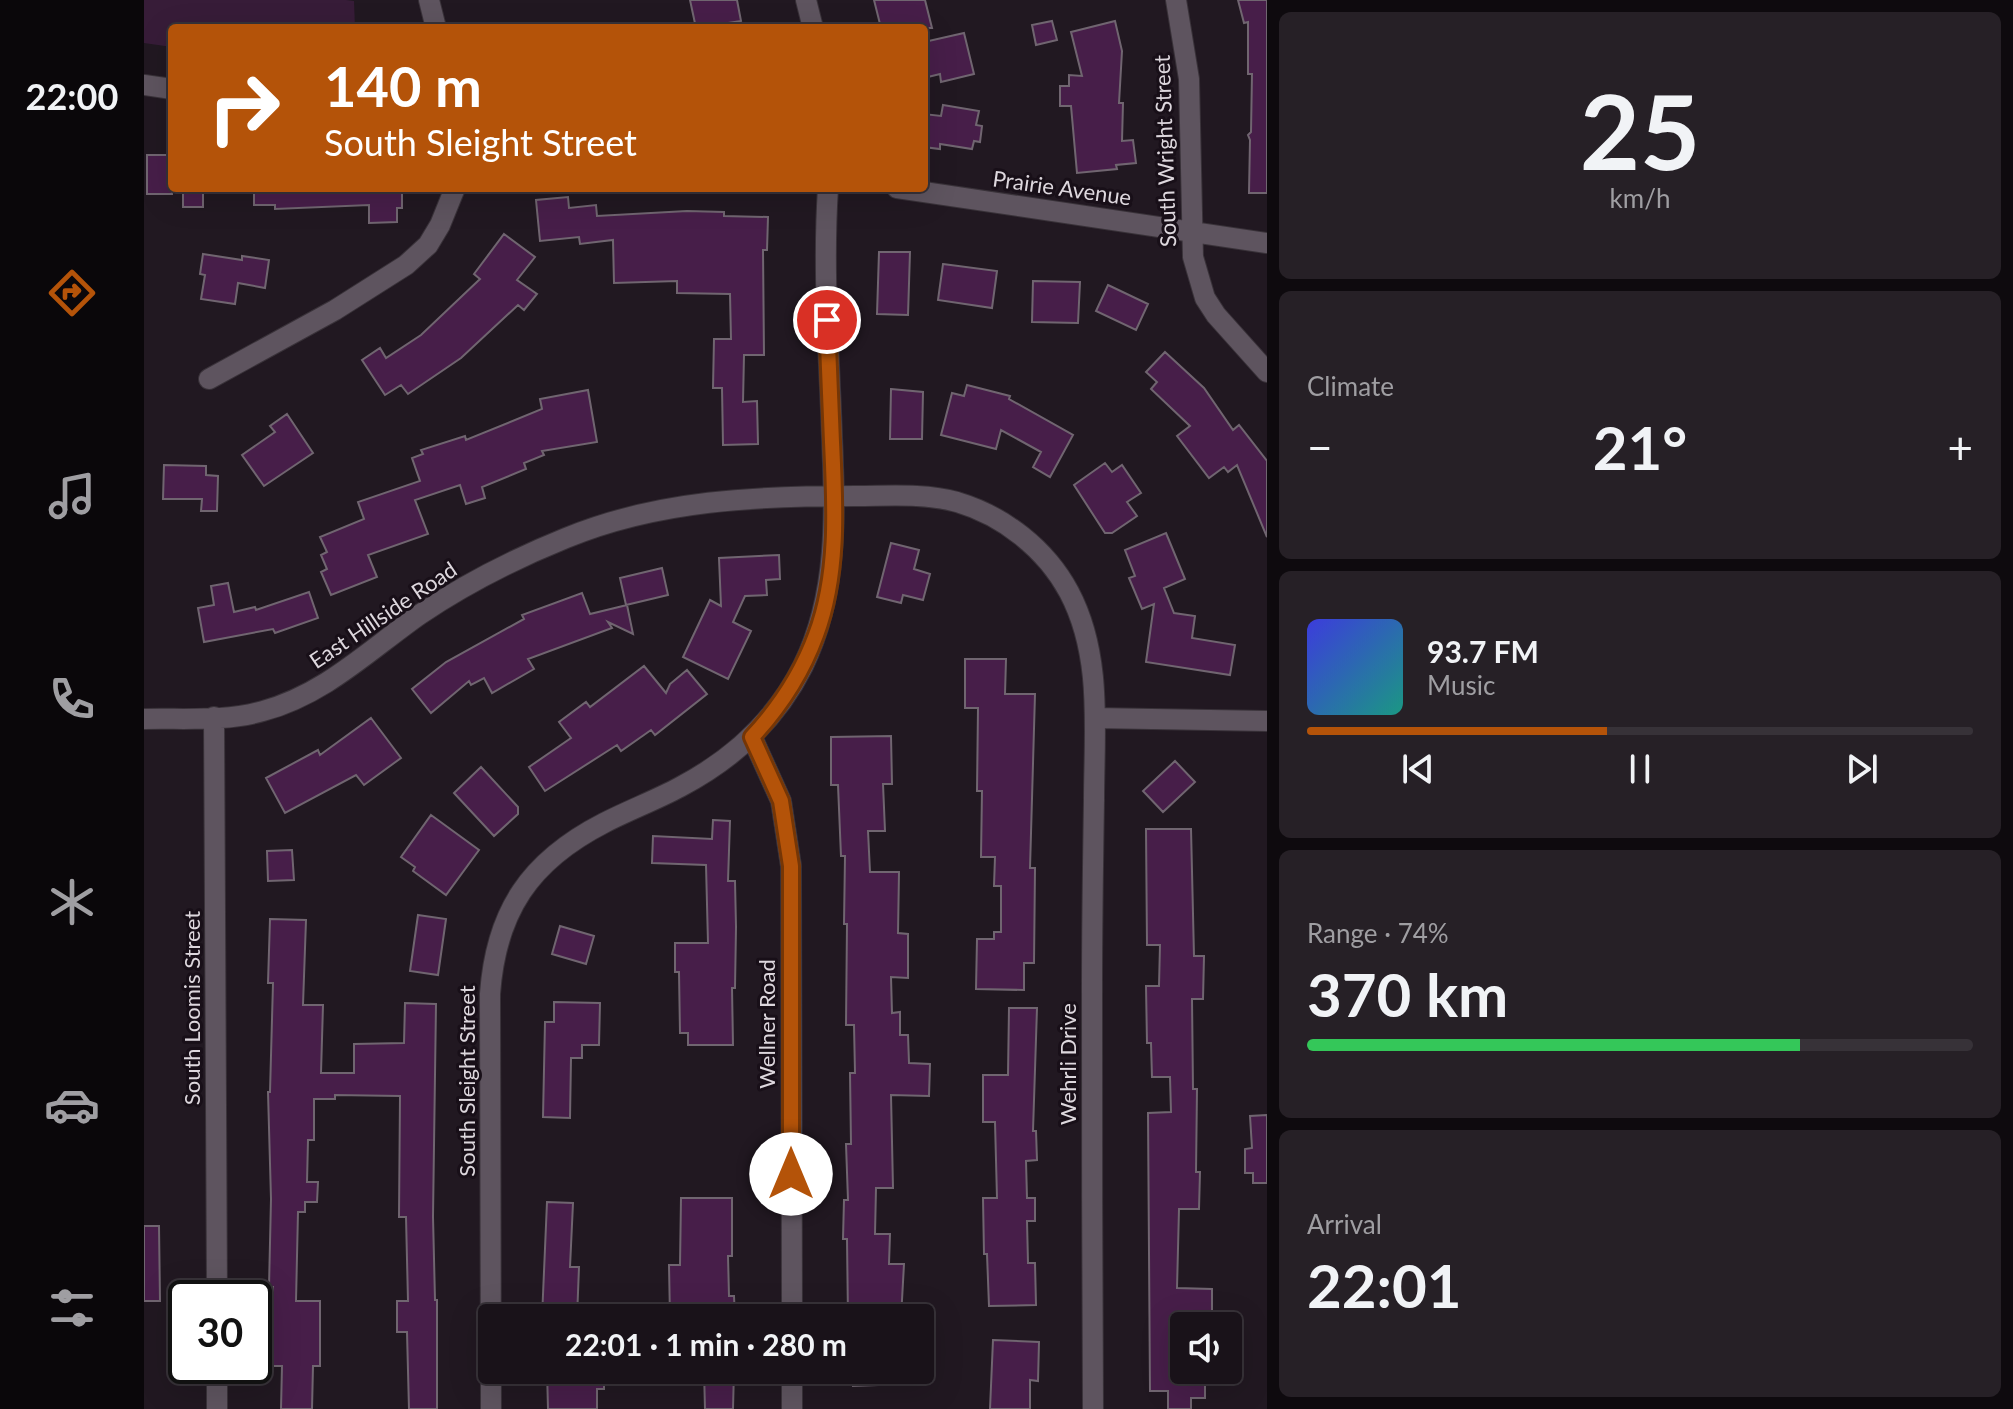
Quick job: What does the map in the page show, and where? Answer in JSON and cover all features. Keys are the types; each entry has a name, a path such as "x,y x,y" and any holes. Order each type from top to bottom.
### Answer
{"street":[{"path":"429,0 435,24"},
{"path":"806,0 812,24"},
{"name":"South Wright Street","path":"1176,0 1189,79 1193,257 1205,298 1216,315 1267,372"},
{"path":"144,85 168,88"},
{"path":"209,379 335,310 406,265 434,235 454,192"},
{"name":"South Sleight Street","path":"491,1409 490,994 497,944 506,919 527,882 548,859 604,823 681,787 730,755 752,737 782,701 802,668 817,633 827,595 833,551 834,496 825,262 828,192"},
{"name":"Prairie Avenue","path":"924,192 1267,243"},
{"name":"East Hillside Road","path":"144,719 260,713 292,702 342,674 445,598 505,564 571,536 644,514 699,504 795,496 922,496 943,499 986,513 1024,537 1068,588 1082,619 1092,659 1095,718"},
{"name":"South Loomis Street","path":"214,717 217,1280"},
{"path":"1095,718 1267,721"},
{"name":"Wehrli Drive","path":"1093,1409 1095,718"},
{"name":"Wellner Road","path":"752,737 781,801 791,866 792,1304"},
{"path":"217,1384 217,1409"},
{"path":"792,1384 792,1409"}],"shaded area":[{"path":"144,0 354,1 355,24 168,24 168,46 144,43"}],"building":[{"path":"690,0 737,0 741,21 695,24"},
{"path":"874,0 925,0 932,28 928,28 928,24 880,24"},
{"path":"1238,0 1267,0 1267,193 1249,193 1248,135 1251,132 1252,74 1248,74 1248,22 1244,23"},
{"path":"1052,21 1057,40 1036,45 1032,25"},
{"path":"1115,21 1122,51 1119,103 1123,103 1122,141 1133,140 1136,163 1116,165 1117,169 1077,173 1071,106 1060,106 1060,86 1069,86 1069,75 1082,76 1071,32"},
{"path":"964,33 974,74 941,82 940,74 928,77 928,41"},
{"path":"943,105 979,111 976,125 982,126 980,142 974,141 972,149 940,144 940,149 928,148 928,114 941,116"},
{"path":"147,155 168,155 168,192 172,194 147,194"},
{"path":"183,192 203,192 203,207 183,207"},
{"path":"254,192 402,192 402,208 397,208 397,222 369,223 369,205 275,209 275,205 254,205"},
{"path":"568,197 569,208 596,205 597,216 687,211 768,217 767,250 763,250 764,355 744,355 743,402 757,401 758,444 723,445 722,388 713,388 714,339 731,339 730,294 677,293 677,281 614,283 613,240 580,244 579,237 540,241 536,200"},
{"path":"504,234 535,257 517,280 537,294 524,310 518,305 461,358 408,394 401,385 385,395 362,360 380,348 386,358 421,335 480,279 474,274"},
{"path":"879,252 910,252 908,315 877,314"},
{"path":"203,254 242,260 242,256 269,260 265,288 238,283 235,304 201,299 205,275 200,274"},
{"path":"943,264 997,271 992,308 938,300"},
{"path":"1033,281 1080,282 1078,323 1032,322"},
{"path":"1108,285 1148,304 1136,330 1096,311"},
{"path":"1165,352 1204,388 1233,430 1239,425 1267,461 1267,537 1237,465 1228,472 1224,467 1209,478 1177,436 1190,426 1151,389 1157,382 1146,372"},
{"path":"967,385 1010,396 1009,399 1073,435 1050,477 1033,467 1041,452 1001,430 996,449 941,435 952,393 964,396"},
{"path":"891,389 923,392 922,439 890,439"},
{"path":"588,390 597,442 542,451 544,455 524,463 526,469 482,487 485,498 466,504 460,485 415,500 428,534 368,555 377,577 331,595 321,572 327,569 321,555 327,552 320,537 364,519 358,502 420,481 412,458 423,454 421,450 465,436 466,440 542,409 540,399"},
{"path":"287,414 313,453 264,486 242,455 275,432 270,426"},
{"path":"1105,463 1112,472 1122,465 1141,493 1127,502 1137,516 1112,533 1105,533 1074,485"},
{"path":"164,465 206,466 206,475 218,476 217,511 201,511 202,499 163,499"},
{"path":"1166,533 1185,579 1164,588 1174,613 1195,616 1192,638 1235,645 1230,675 1146,662 1154,604 1142,609 1129,578 1135,576 1125,550"},
{"path":"891,543 919,550 914,569 930,574 923,600 903,595 901,603 877,597"},
{"path":"779,555 780,579 766,580 767,595 745,596 733,622 751,631 728,679 683,657 710,600 721,606 719,558"},
{"path":"662,568 668,595 626,605 620,578"},
{"path":"228,583 234,612 255,607 256,610 309,592 318,618 275,633 273,629 204,642 198,608 214,605 211,586"},
{"path":"582,593 590,614 627,605 633,634 608,622 612,628 528,659 534,669 492,693 484,678 471,685 469,681 431,713 412,689 446,662 524,619 522,615"},
{"path":"965,659 1006,659 1005,694 1035,694 1030,868 1035,868 1034,963 1024,963 1024,990 976,989 977,939 994,939 994,932 1001,932 1001,886 994,886 995,857 981,857 982,791 977,791 978,708 965,708"},
{"path":"644,666 666,693 670,684 687,670 707,694 655,735 651,730 621,751 617,745 545,791 529,767 571,738 559,722 586,702 590,707"},
{"path":"371,718 401,758 364,785 356,775 285,813 266,778 318,750 320,755"},
{"path":"891,736 892,784 883,784 885,831 868,831 870,872 899,872 898,933 908,934 908,978 891,977 892,1013 900,1012 900,1035 908,1035 909,1063 930,1064 929,1096 891,1095 893,1188 876,1188 875,1234 890,1234 889,1264 904,1264 902,1304 848,1304 847,1239 843,1239 844,1200 848,1200 846,1144 851,1144 850,1073 855,1073 854,1025 846,1025 845,856 841,856 838,785 831,785 831,737"},
{"path":"1175,761 1195,782 1163,812 1143,791"},
{"path":"481,767 518,807 518,814 494,836 454,793"},
{"path":"431,815 479,850 446,895 413,871 415,867 401,857"},
{"path":"713,820 730,821 728,881 735,881 736,927 735,988 732,988 733,1045 688,1045 688,1033 680,1033 675,943 708,943 706,865 652,863 653,836 712,839"},
{"path":"1146,829 1191,829 1194,956 1204,956 1203,999 1192,999 1199,1209 1179,1209 1177,1288 1212,1289 1212,1312 1170,1312 1170,1384 1205,1384 1205,1398 1191,1398 1191,1409 1168,1409 1168,1391 1150,1391 1148,1113 1171,1112 1170,1077 1152,1077 1151,1043 1147,1043 1146,986 1159,986 1160,945 1147,945"},
{"path":"292,850 294,880 268,881 267,851"},
{"path":"418,915 446,919 438,975 410,971"},
{"path":"270,919 306,920 303,1005 323,1005 321,1073 354,1073 354,1044 404,1043 405,1003 436,1004 433,1217 437,1409 409,1409 407,1332 397,1332 397,1301 408,1301 406,1217 399,1217 400,1096 335,1095 335,1099 314,1099 314,1140 308,1140 307,1182 318,1182 317,1202 305,1202 305,1212 298,1212 296,1301 320,1301 320,1366 313,1366 312,1409 281,1409 282,1366 273,1366 273,1287 272,1280 269,1280 268,1092 273,983 268,983"},
{"path":"560,926 594,936 586,964 552,954"},
{"path":"554,1002 600,1003 599,1045 582,1045 582,1058 571,1058 570,1118 543,1117 545,1022 554,1022"},
{"path":"1009,1008 1037,1008 1033,1131 1036,1131 1037,1160 1026,1161 1027,1198 1035,1198 1035,1221 1027,1221 1028,1263 1035,1263 1036,1305 989,1306 983,1198 997,1198 995,1122 983,1122 983,1075 1008,1075"},
{"path":"1267,1115 1267,1183 1253,1183 1253,1173 1245,1173 1245,1149 1252,1148 1250,1116"},
{"path":"681,1198 732,1198 732,1256 728,1256 729,1296 734,1296 734,1304 670,1304 669,1265 680,1265"},
{"path":"547,1202 573,1203 570,1267 579,1267 578,1304 543,1304"},
{"path":"144,1226 159,1226 160,1301 144,1301"},
{"path":"993,1340 1039,1342 1038,1381 1030,1380 1030,1409 990,1409"},
{"path":"547,1384 604,1384 604,1389 597,1389 597,1409 548,1409"},
{"path":"704,1384 734,1384 733,1409 705,1409"},
{"path":"853,1384 905,1384 853,1386"}],"route":[{"path":"791,1174 791,866 781,801 752,737 771,717 802,668 817,633 827,595 833,551 834,496 827,320"}]}
